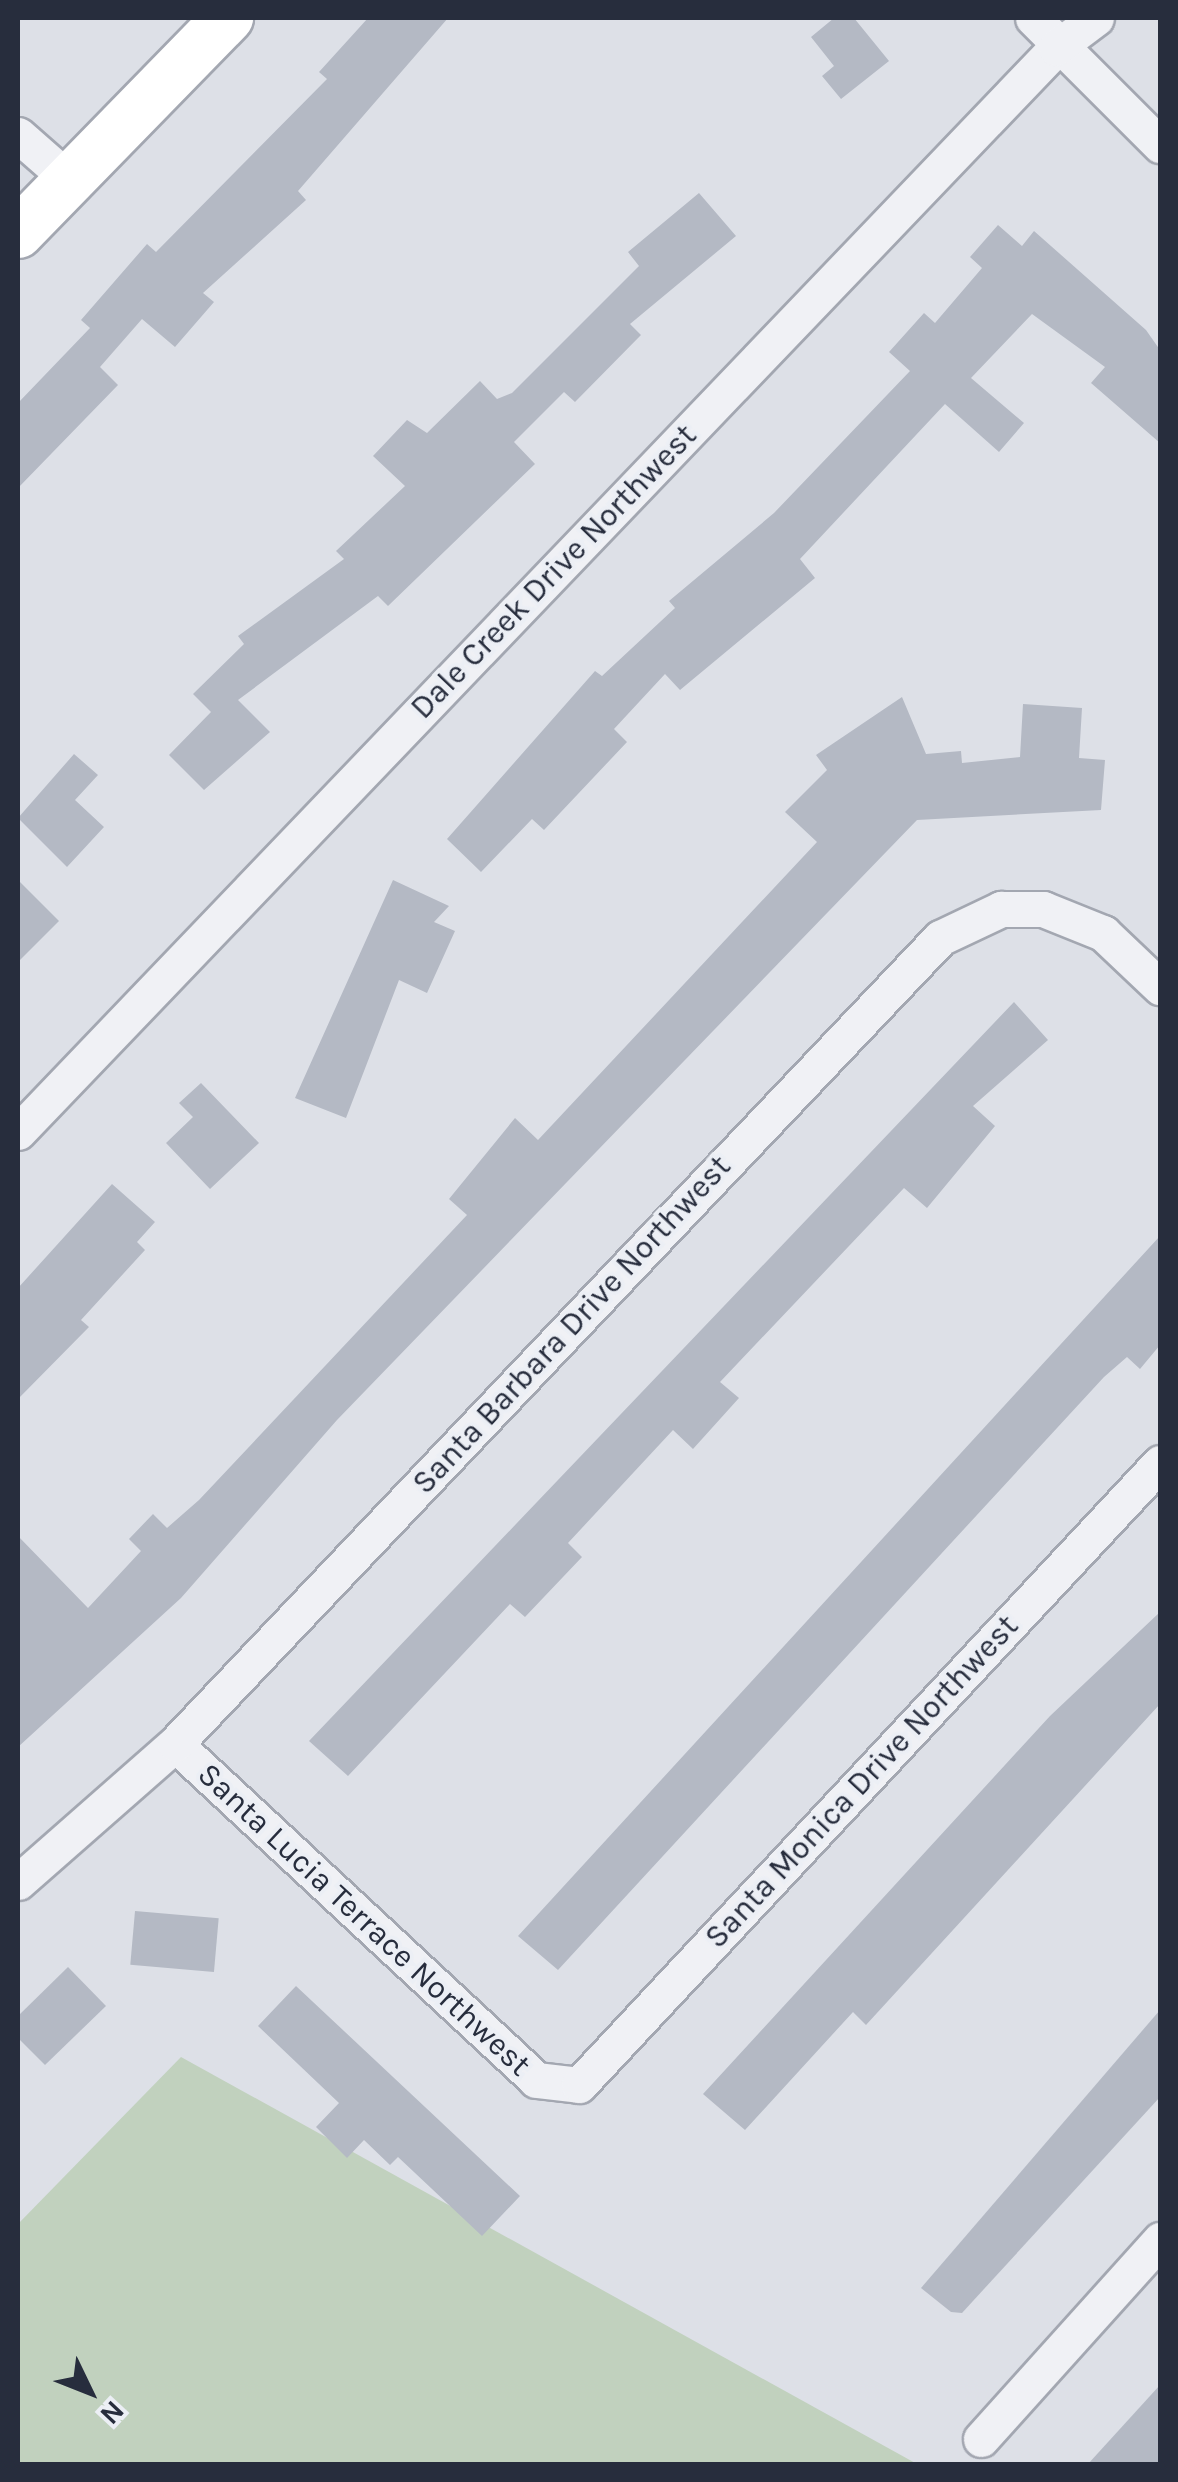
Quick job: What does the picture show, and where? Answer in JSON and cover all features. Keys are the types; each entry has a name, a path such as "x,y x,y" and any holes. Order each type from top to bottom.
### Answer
{"main road":[{"path":"18,232 228,18"}],"street":[{"path":"1033,18 1056,48 1160,145"},
{"name":"Dale Creek Drive Northwest","path":"18,1132 1056,48 1096,18"},
{"path":"18,135 68,178"},
{"name":"Santa Barbara Drive Northwest","path":"18,1882 176,1744 940,938 1001,909 1043,909 1103,933 1160,987"},
{"name":"Santa Monica Drive Northwest","path":"557,2090 579,2085 1160,1463"},
{"name":"Santa Lucia Terrace Northwest","path":"176,1744 557,2090"},
{"path":"981,2439 1160,2240"}],"green space":[{"path":"181,2057 917,2464 18,2464 18,2224"}],"building":[{"path":"368,18 448,18 298,191 306,200 203,293 214,302 175,347 142,319 100,367 118,385 18,488 18,403 90,328 81,320 147,244 156,252 327,79 319,72"},
{"path":"834,18 854,18 889,61 841,99 822,76 834,66 811,37"},
{"path":"699,193 736,236 630,324 641,335 575,402 564,392 514,442 535,464 388,606 378,596 238,700 270,732 204,790 169,755 211,712 193,694 244,644 238,636 344,559 336,551 405,486 373,456 407,420 427,433 480,381 497,399 512,393 639,266 628,252"},
{"path":"998,225 1022,246 1034,231 1146,330 1160,350 1160,443 1091,383 1105,367 1032,314 971,378 1024,423 999,452 945,404 800,559 815,578 680,690 665,674 614,729 627,742 544,830 532,819 481,872 447,839 595,671 602,676 675,608 669,601 774,513 910,371 889,352 924,313 935,323 982,268 970,257"},
{"path":"902,697 926,754 961,751 962,763 1020,757 1023,704 1082,708 1079,758 1105,760 1101,810 917,820 337,1420 181,1598 18,1747 18,1536 88,1608 141,1551 129,1539 153,1514 167,1528 199,1500 467,1215 449,1199 515,1118 538,1140 817,842 785,812 827,770 816,755"},
{"path":"74,754 98,775 75,800 104,827 67,867 18,818"},
{"path":"18,880 59,921 18,962"},
{"path":"393,880 449,906 434,922 455,931 427,993 399,980 346,1118 295,1098"},
{"path":"1014,1002 1048,1040 973,1106 995,1126 927,1208 904,1188 720,1382 739,1398 693,1449 673,1430 568,1543 582,1557 525,1617 510,1604 348,1776 309,1741"},
{"path":"201,1083 259,1143 210,1189 166,1143 193,1117 179,1103"},
{"path":"112,1184 155,1222 137,1242 145,1250 81,1320 89,1327 18,1399 18,1288"},
{"path":"1160,1236 1160,1345 1140,1369 1127,1357 1104,1377 558,1970 518,1936"},
{"path":"1160,1612 1160,1704 866,2025 853,2012 745,2130 703,2094 1050,1716"},
{"path":"135,1911 219,1918 214,1972 130,1965"},
{"path":"68,1967 106,2006 45,2065 18,2038 18,2016"},
{"path":"296,1986 520,2196 482,2236 398,2157 390,2165 364,2140 347,2158 316,2127 339,2103 258,2026"},
{"path":"1160,2010 1160,2097 962,2313 951,2312 921,2288"},
{"path":"1160,2385 1160,2464 1088,2464"}]}
